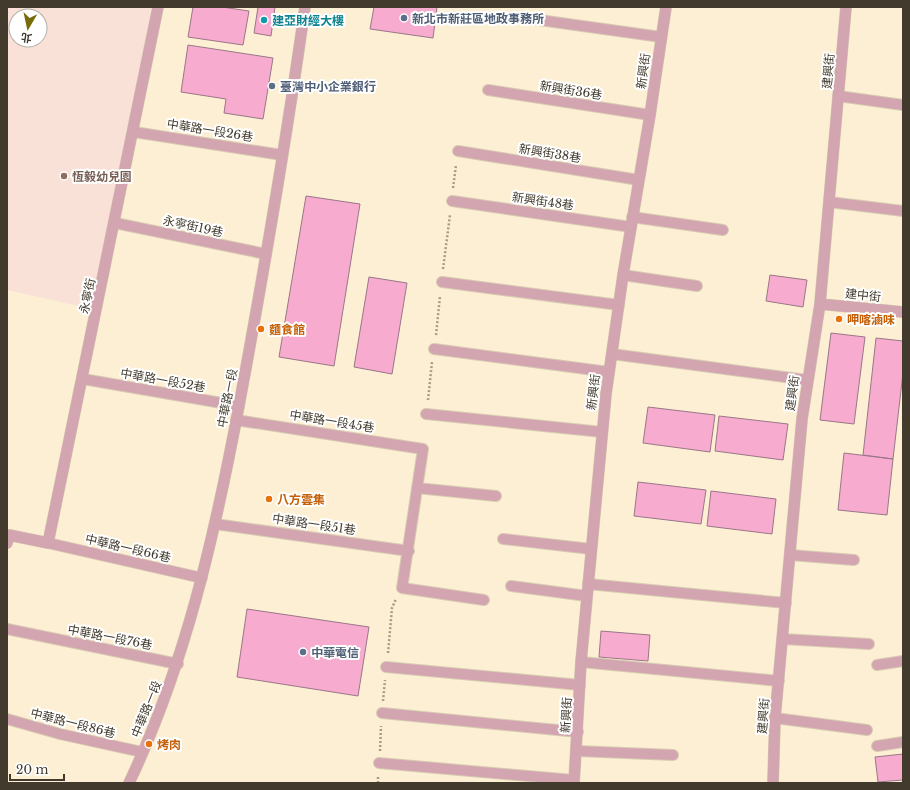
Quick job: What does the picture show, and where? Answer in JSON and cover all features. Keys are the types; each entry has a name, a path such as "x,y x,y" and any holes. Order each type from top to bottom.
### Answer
{"street":[{"name":"永寧街","path":"48,543 134,132 158,7"},
{"name":"中華路一段","path":"129,783 178,664 202,578 215,524 239,406 266,254 305,7"},
{"name":"新興街","path":"574,782 581,662 602,432 609,372 631,222 650,115 666,7"},
{"name":"建興街","path":"773,783 775,718 802,419 820,304 846,7"},
{"name":"建中街","path":"820,304 903,312"},
{"path":"8,537 48,543"}],"lane":[{"path":"525,18 661,37"},
{"name":"新興街36巷","path":"488,90 650,115"},
{"path":"838,96 903,105"},
{"name":"中華路一段26巷","path":"134,132 282,155"},
{"name":"新興街38巷","path":"458,151 639,180"},
{"name":"新興街48巷","path":"452,201 631,222 723,230"},
{"path":"829,202 903,210"},
{"name":"永寧街19巷","path":"115,223 266,254"},
{"path":"623,275 697,286"},
{"path":"442,282 619,305"},
{"path":"434,350 609,372"},
{"path":"612,354 807,380"},
{"name":"中華路一段52巷","path":"83,379 239,406"},
{"path":"426,414 602,432"},
{"name":"中華路一段45巷","path":"236,420 423,449 417,488"},
{"path":"484,600 402,588 409,551 417,488 496,496"},
{"name":"中華路一段51巷","path":"215,524 409,551"},
{"path":"503,539 591,549"},
{"name":"中華路一段66巷","path":"48,543 202,578"},
{"path":"790,556 854,560"},
{"path":"588,584 786,603"},
{"path":"511,586 587,596"},
{"name":"中華路一段76巷","path":"7,629 178,664"},
{"path":"783,639 869,644"},
{"path":"877,665 903,661"},
{"path":"581,662 779,681"},
{"path":"386,667 580,685"},
{"path":"382,713 578,732"},
{"path":"775,718 867,730"},
{"name":"中華路一段86巷","path":"7,719 21,724 142,752"},
{"path":"878,746 903,742"},
{"path":"577,751 673,755"},
{"path":"379,764 574,782"}],"path":[{"path":"426,414 458,151"},
{"path":"378,783 382,713 392,608 402,588"}],"shaded area":[{"name":"恆毅幼兒園","path":"7,7 151,7 130,131 92,309 7,290"}],"building":[{"path":"193,7 222,7 249,11 243,45 188,37"},
{"name":"建亞財經大樓","path":"258,7 275,7 271,36 254,33"},
{"name":"新北市新莊區地政事務所","path":"374,7 437,7 433,38 370,29"},
{"path":"188,45 273,58 263,119 224,113 226,99 181,92"},
{"path":"306,196 360,204 334,366 279,357"},
{"path":"770,275 807,280 803,307 766,301"},
{"path":"369,277 407,283 392,374 354,367"},
{"path":"831,333 865,337 854,424 820,420"},
{"path":"876,338 903,341 903,373 893,459 863,455"},
{"path":"648,407 715,415 710,452 643,443"},
{"path":"719,416 788,424 783,460 715,451"},
{"path":"844,453 893,459 887,515 838,510"},
{"path":"638,482 706,490 701,524 634,516"},
{"path":"711,491 776,499 772,534 707,526"},
{"name":"中華電信","path":"247,609 369,627 358,696 237,677"},
{"path":"601,631 650,635 648,661 599,657"},
{"path":"903,754 903,780 878,782 875,757"}],"place":[{"name":"新北市新莊區地政事務所","path":"404,18"},
{"name":"建亞財經大樓","path":"264,20"},
{"name":"臺灣中小企業銀行","path":"272,86"},
{"name":"恆毅幼兒園","path":"64,176"},
{"name":"呷喀滷味","path":"839,319"},
{"name":"麵食館","path":"261,329"},
{"name":"八方雲集","path":"269,499"},
{"name":"中華電信","path":"303,652"},
{"name":"烤肉","path":"149,744"}]}
